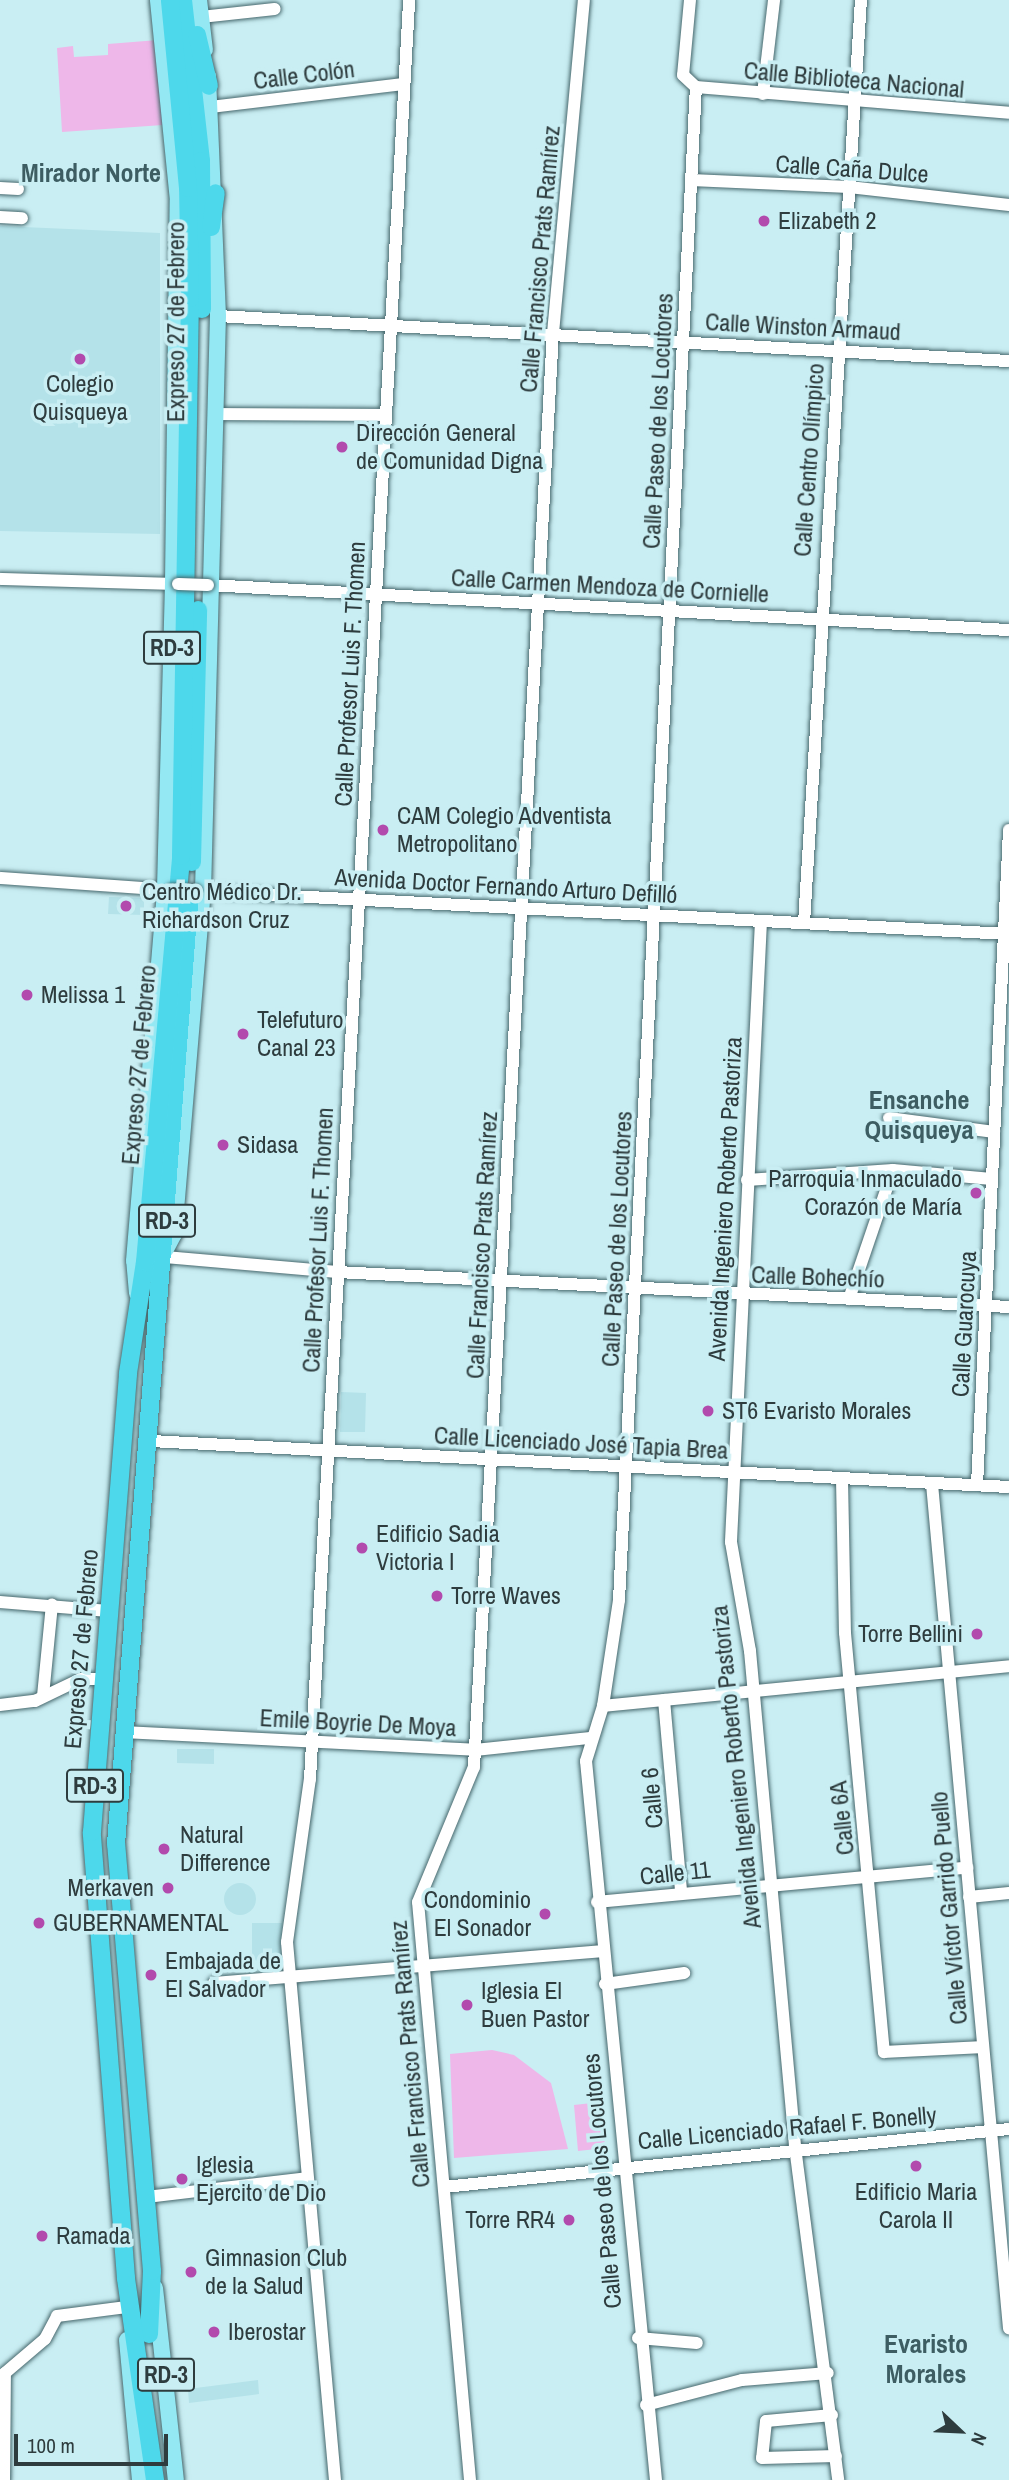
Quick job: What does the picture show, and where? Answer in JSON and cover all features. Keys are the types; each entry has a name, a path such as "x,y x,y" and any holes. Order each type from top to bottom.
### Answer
{"highway":[{"path":"169,0 171,103"},
{"name":"Expreso 27 de Febrero","path":"169,0 196,296"},
{"path":"186,0 209,86"},
{"name":"Expreso 27 de Febrero","path":"163,2480 147,2316 152,2271 119,1919 123,1732 151,1441 165,1253 180,952 201,161 186,0"},
{"path":"196,296 216,193"},
{"path":"178,201 196,296"},
{"name":"Expreso 27 de Febrero","path":"155,2480 126,2278 93,1895 103,1679 137,1295 180,952"}],"main road":[{"name":"RD-3","path":"137,1295 134,1261 169,889 176,584 178,201 171,103 158,0"},
{"name":"RD-3","path":"165,1253 174,1234 199,891 216,414 216,193 209,86 199,0"},
{"name":"RD-3","path":"152,2271 176,2480"},
{"name":"RD-3","path":"126,2278 140,2480"}],"street":[{"name":"Calle Profesor Luis F. Thomen","path":"335,2480 287,1942 312,1742 374,594 410,0"},
{"name":"Calle Francisco Prats Ramírez","path":"470,2480 418,1902 474,1767 523,908 536,602 553,333 584,0"},
{"name":"Calle Paseo de los Locutores","path":"656,2480 638,2338 586,1777 590,1738 603,1706 616,1635 696,87 683,75 690,0"},
{"path":"763,94 775,0"},
{"name":"Calle Centro Olímpico","path":"804,923 819,618 861,0"},
{"path":"201,17 275,9"},
{"name":"Calle Colón","path":"210,107 404,84"},
{"name":"Calle Biblioteca Nacional","path":"696,87 1009,113"},
{"name":"Calle Caña Dulce","path":"691,180 849,187 1009,205"},
{"path":"0,188 18,189"},
{"path":"0,217 22,218"},
{"name":"Calle Winston Armaud","path":"218,316 838,349 1009,361"},
{"path":"216,414 385,415"},
{"path":"0,579 176,584"},
{"name":"Calle Carmen Mendoza de Cornielle","path":"176,584 1009,630"},
{"name":"Calle Guarocuya","path":"977,1485 1009,830"},
{"name":"Avenida Doctor Fernando Arturo Defilló","path":"0,878 199,891 1006,933"},
{"name":"Avenida Ingeniero Roberto Pastoriza","path":"761,921 741,1295 732,1561 753,1690 795,2147 828,2373 838,2480"},
{"path":"888,1118 994,1132"},
{"path":"849,1299 893,1170"},
{"path":"747,1180 893,1170 992,1179"},
{"name":"Calle Bohechío","path":"165,1253 337,1272 1009,1307"},
{"name":"Calle Licenciado José Tapia Brea","path":"151,1441 625,1464 734,1473 1009,1487"},
{"name":"Calle 6A","path":"842,1479 849,1681 884,2054 983,2047"},
{"name":"Calle Víctor Garrido Puello","path":"932,1484 983,2047 1006,2255 1009,2328"},
{"path":"0,1602 51,1604 109,1611"},
{"path":"43,1696 51,1604"},
{"path":"603,1706 1009,1666"},
{"path":"0,1705 43,1696 81,1679 103,1679"},
{"name":"Calle 6","path":"664,1700 681,1892"},
{"name":"Emile Boyrie De Moya","path":"123,1732 475,1750 590,1738"},
{"name":"Calle 11","path":"597,1902 681,1892 967,1868"},
{"path":"970,1897 1009,1893"},
{"path":"214,1983 601,1951"},
{"path":"605,1984 684,1973"},
{"name":"Calle Licenciado Rafael F. Bonelly","path":"444,2187 795,2147 1009,2129"},
{"path":"146,2197 307,2178"},
{"path":"4,2480 5,2373 45,2339 57,2316 126,2307"},
{"path":"638,2338 697,2343"},
{"path":"646,2405 742,2380 828,2373"},
{"path":"832,2415 766,2421 762,2458 836,2456"}],"shaded area":[{"path":"158,40 163,125 62,132 57,48 73,46 74,57 108,55 108,44"},
{"name":"Colegio Quisqueya","path":"0,226 160,233 160,534 0,531"},
{"name":"Centro Médico Dr. Richardson Cruz","path":"109,897 144,898 144,915 108,914"},
{"path":"341,1392 366,1393 365,1432 340,1432"},
{"path":"177,1749 214,1749 214,1764 177,1763"},
{"path":"240,1883 251,1888 256,1899 251,1910 240,1915 229,1910 224,1899 229,1888"},
{"path":"252,1923 282,1923 281,1955 274,1955 274,1963 252,1960"},
{"path":"492,2050 514,2055 551,2083 568,2149 454,2158 450,2054"},
{"path":"601,2102 605,2148 578,2151 574,2105"},
{"path":"258,2380 259,2394 189,2403 188,2389"}],"place":[{"name":"Elizabeth 2","path":"764,221"},
{"name":"Colegio Quisqueya","path":"80,359"},
{"name":"Dirección General de Comunidad Digna","path":"342,447"},
{"name":"CAM Colegio Adventista Metropolitano","path":"383,830"},
{"name":"Centro Médico Dr. Richardson Cruz","path":"126,906"},
{"name":"Melissa 1","path":"27,995"},
{"name":"Telefuturo Canal 23","path":"243,1034"},
{"name":"Sidasa","path":"223,1145"},
{"name":"Parroquia Inmaculado Corazón de María","path":"976,1193"},
{"name":"ST6 Evaristo Morales","path":"708,1411"},
{"name":"Edificio Sadia Victoria I","path":"362,1548"},
{"name":"Torre Waves","path":"437,1596"},
{"name":"Torre Bellini","path":"977,1634"},
{"name":"Natural Difference","path":"164,1849"},
{"name":"Merkaven","path":"168,1888"},
{"name":"Condominio El Sonador","path":"545,1914"},
{"name":"GUBERNAMENTAL","path":"39,1923"},
{"name":"Embajada de El Salvador","path":"151,1975"},
{"name":"Iglesia El Buen Pastor","path":"467,2005"},
{"name":"Edificio Maria Carola II","path":"916,2166"},
{"name":"Iglesia Ejercito de Dio","path":"182,2179"},
{"name":"Torre RR4","path":"569,2220"},
{"name":"Ramada","path":"42,2236"},
{"name":"Gimnasion Club de la Salud","path":"191,2272"},
{"name":"Iberostar","path":"214,2332"}],"district":[{"name":"Mirador Norte","path":"91,173"},
{"name":"Ensanche Quisqueya","path":"919,1115"},
{"name":"Evaristo Morales","path":"926,2359"}]}
